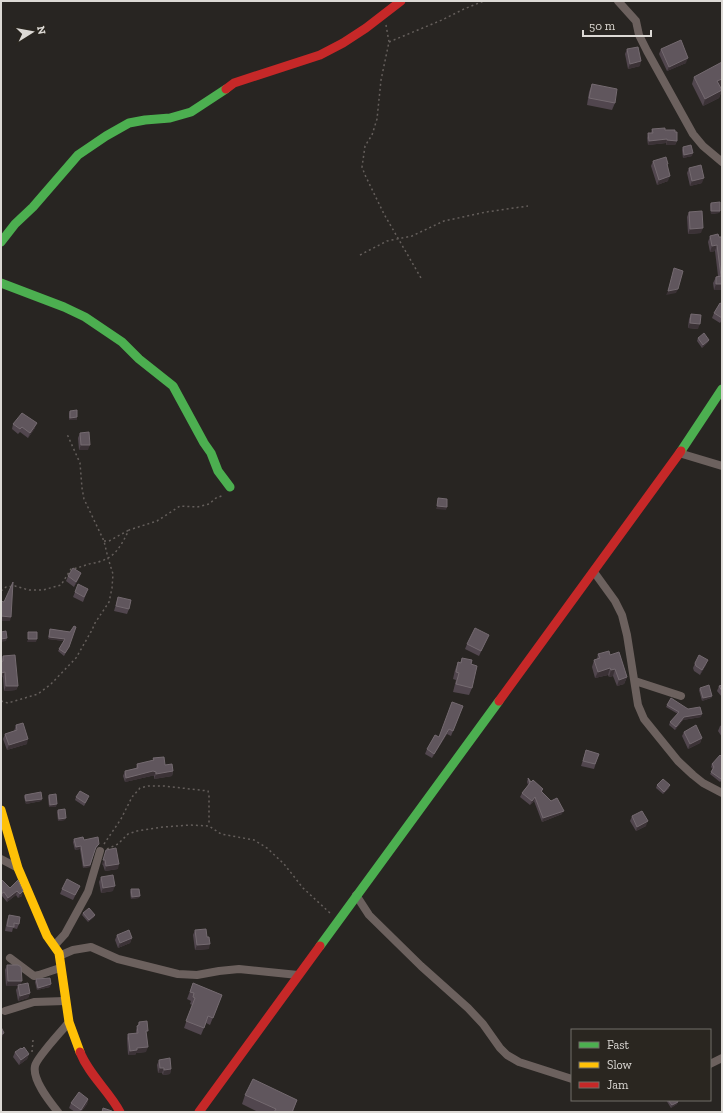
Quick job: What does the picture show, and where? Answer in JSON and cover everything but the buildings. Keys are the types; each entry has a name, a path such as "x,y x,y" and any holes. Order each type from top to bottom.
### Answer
{"street":[{"path":"1,242 78,155 106,136 129,123 170,118 192,112 234,83 320,54 343,43 366,28 401,1"},
{"path":"618,1 636,21 639,35 647,51 693,134 703,146 722,162"},
{"path":"1,283 64,307 85,317 122,342 139,359 173,386 211,453 218,471 230,487"},
{"path":"199,1112 338,919 594,572 680,453 722,389"},
{"path":"680,453 722,466"},
{"path":"594,572 615,601 622,615 627,635 638,705 644,719 678,761 693,775 722,793"},
{"path":"635,681 680,696"},
{"path":"1,810 18,868 47,936 58,951 69,1022 82,1057 88,1068 114,1100 120,1112"},
{"path":"54,946 65,934 88,892 100,852"},
{"path":"1,858 18,868"},
{"path":"356,895 369,915 421,966 468,1008 483,1024 500,1048 507,1055 519,1062 571,1079"},
{"path":"59,956 82,947 91,947 118,959 187,976 239,969 298,975"},
{"path":"10,958 34,976 60,968"},
{"path":"5,1011 34,1002 66,1001"},
{"path":"58,1112 44,1094 40,1086 36,1077 35,1066 69,1022"},
{"path":"711,1064 722,1058"}],"path":[{"path":"388,42 484,1"},
{"path":"384,14 388,42 381,80 378,119 372,135 365,146 362,167 384,214 421,278"},
{"path":"360,255 387,241 412,236 444,222 486,212 528,206"},
{"path":"1,701 8,703 38,694 51,684 76,658 95,623 110,602 113,574 104,541 84,499 80,463 67,434"},
{"path":"104,541 109,541 129,530 157,520 180,506 197,507 209,504 216,498 224,496 230,487"},
{"path":"1,591 6,587 15,586 29,590 42,590 61,585 71,569 101,562 119,550 129,530"},
{"path":"100,852 121,819 132,797 138,790 144,787 164,786 208,791 209,826"},
{"path":"100,852 115,846 128,834 137,831 190,825 209,826 221,834 254,840 267,848 284,864 303,888 338,919"}],"traffic: fast":[{"path":"1,242 15,224 33,207 78,155 106,136 129,123 170,118 191,112 226,89"},
{"path":"1,283 64,307 85,317 122,342 139,359 173,386 211,453 218,471 230,487"},
{"path":"681,451 722,389"},
{"path":"320,946 499,701"}],"traffic: slow":[{"path":"1,810 18,868 47,936 59,953 69,1022 80,1052"}],"traffic: jam":[{"path":"226,89 234,83 320,55 343,43 366,28 401,1"},
{"path":"499,701 681,451"},
{"path":"199,1112 320,946"},
{"path":"80,1052 88,1068 120,1112"}]}
